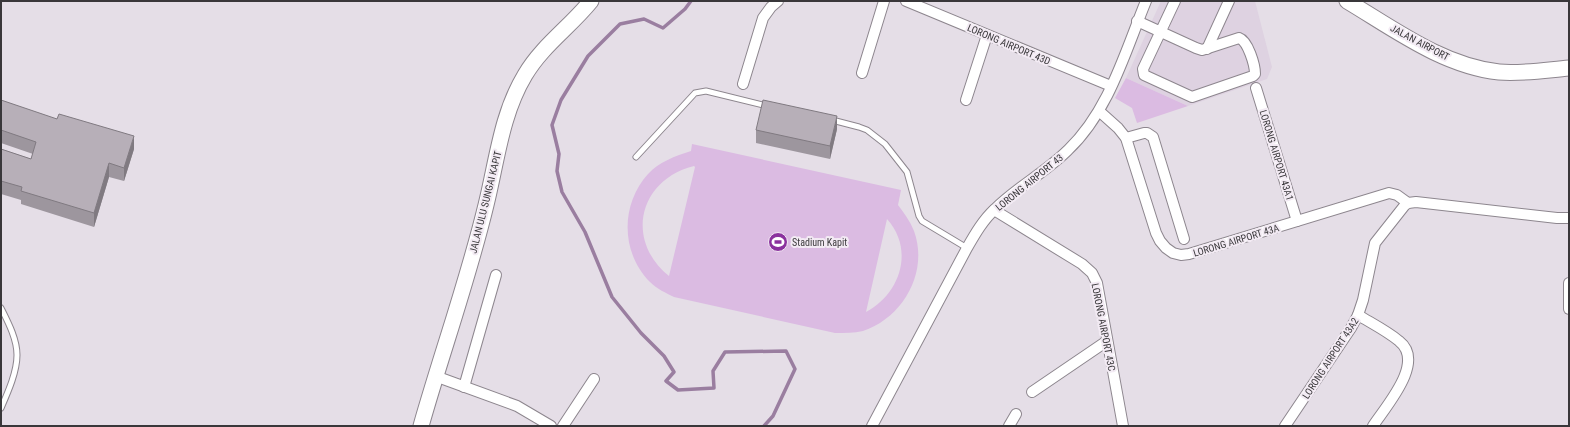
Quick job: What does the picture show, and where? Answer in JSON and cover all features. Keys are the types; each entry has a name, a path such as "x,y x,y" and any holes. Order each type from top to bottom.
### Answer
{"main road":[{"name":"JALAN ULU SUNGAI KAPIT","path":"421,426 486,206 501,134 509,107 525,75 538,56 591,1"},
{"name":"JALAN AIRPORT","path":"1347,1 1427,48 1454,60 1475,67 1498,72 1569,68"}],"street":[{"path":"862,73 884,1"},
{"name":"LORONG AIRPORT 43D","path":"906,1 1111,86"},
{"name":"LORONG AIRPORT 43","path":"872,426 980,226 1007,198 1068,151 1085,132 1099,112 1146,1"},
{"path":"1137,21 1160,32 1199,50 1207,49 1239,38 1242,39 1246,43 1255,69 1254,74 1250,77 1192,97 1143,73 1143,69 1160,32 1175,1"},
{"path":"1207,49 1229,1"},
{"path":"743,84 763,18 777,2"},
{"path":"966,100 987,35"},
{"name":"LORONG AIRPORT 43A1","path":"1256,88 1297,221"},
{"name":"LORONG AIRPORT 43A","path":"1099,112 1118,128 1126,138 1156,233 1166,248 1173,253 1180,255 1189,254 1389,193 1397,195 1408,203"},
{"path":"1126,138 1144,133 1147,133 1152,137 1184,239"},
{"path":"1408,203 1416,202 1557,218 1569,218"},
{"name":"LORONG AIRPORT 43A2","path":"1285,426 1351,328 1358,315 1363,300 1376,243 1401,208 1408,203"},
{"name":"LORONG AIRPORT 43C","path":"994,210 1088,268 1097,283 1123,426"},
{"path":"464,387 496,276"},
{"path":"1569,283 1569,309"},
{"path":"1358,315 1400,341 1407,351 1409,360 1407,372 1402,382 1373,426"},
{"path":"1032,392 1107,341"},
{"path":"435,376 517,406 551,426"},
{"path":"564,426 594,379"},
{"path":"1009,426 1016,414"}],"lane":[{"path":"636,157 695,93 706,92 774,107"},
{"path":"828,120 859,127 867,130 880,139 907,172 919,216 922,221 967,248"},
{"path":"1,308 15,341 17,355 9,388 1,408"}],"shaded area":[{"path":"1161,1 1255,1 1272,67 1267,79 1188,106 1126,78"},
{"path":"1126,78 1188,106 1137,123 1132,108 1115,98"},
{"path":"692,144 901,190 898,205 909,220 914,231 918,247 918,262 915,277 909,292 901,304 890,316 877,325 863,331 853,333 835,333 674,297 656,287 640,270 629,243 629,214 632,200 639,186 652,170 668,160 691,151","holes":["694,166 695,167 669,276 655,262 646,246 643,230 644,213 650,198 660,184 675,173","887,219 896,231 900,244 902,257 900,270 895,283 888,294 878,304 866,312"]}],"building":[{"path":"1,100 57,119 59,114 134,136 124,168 109,163 94,213 21,191 22,187 1,181 1,149 31,159 36,142 1,130"},
{"path":"763,100 837,116 830,146 756,130"}],"waterway":[{"path":"691,1 685,9 663,28 644,19 620,24 588,56 561,100 552,125 559,154 557,171 562,192 585,232 612,297 641,333 664,356 674,372 666,381 678,390 714,388 713,371 725,352 786,351 795,369 773,416 764,426"}],"place":[{"name":"Stadium Kapit","path":"778,242"}]}
